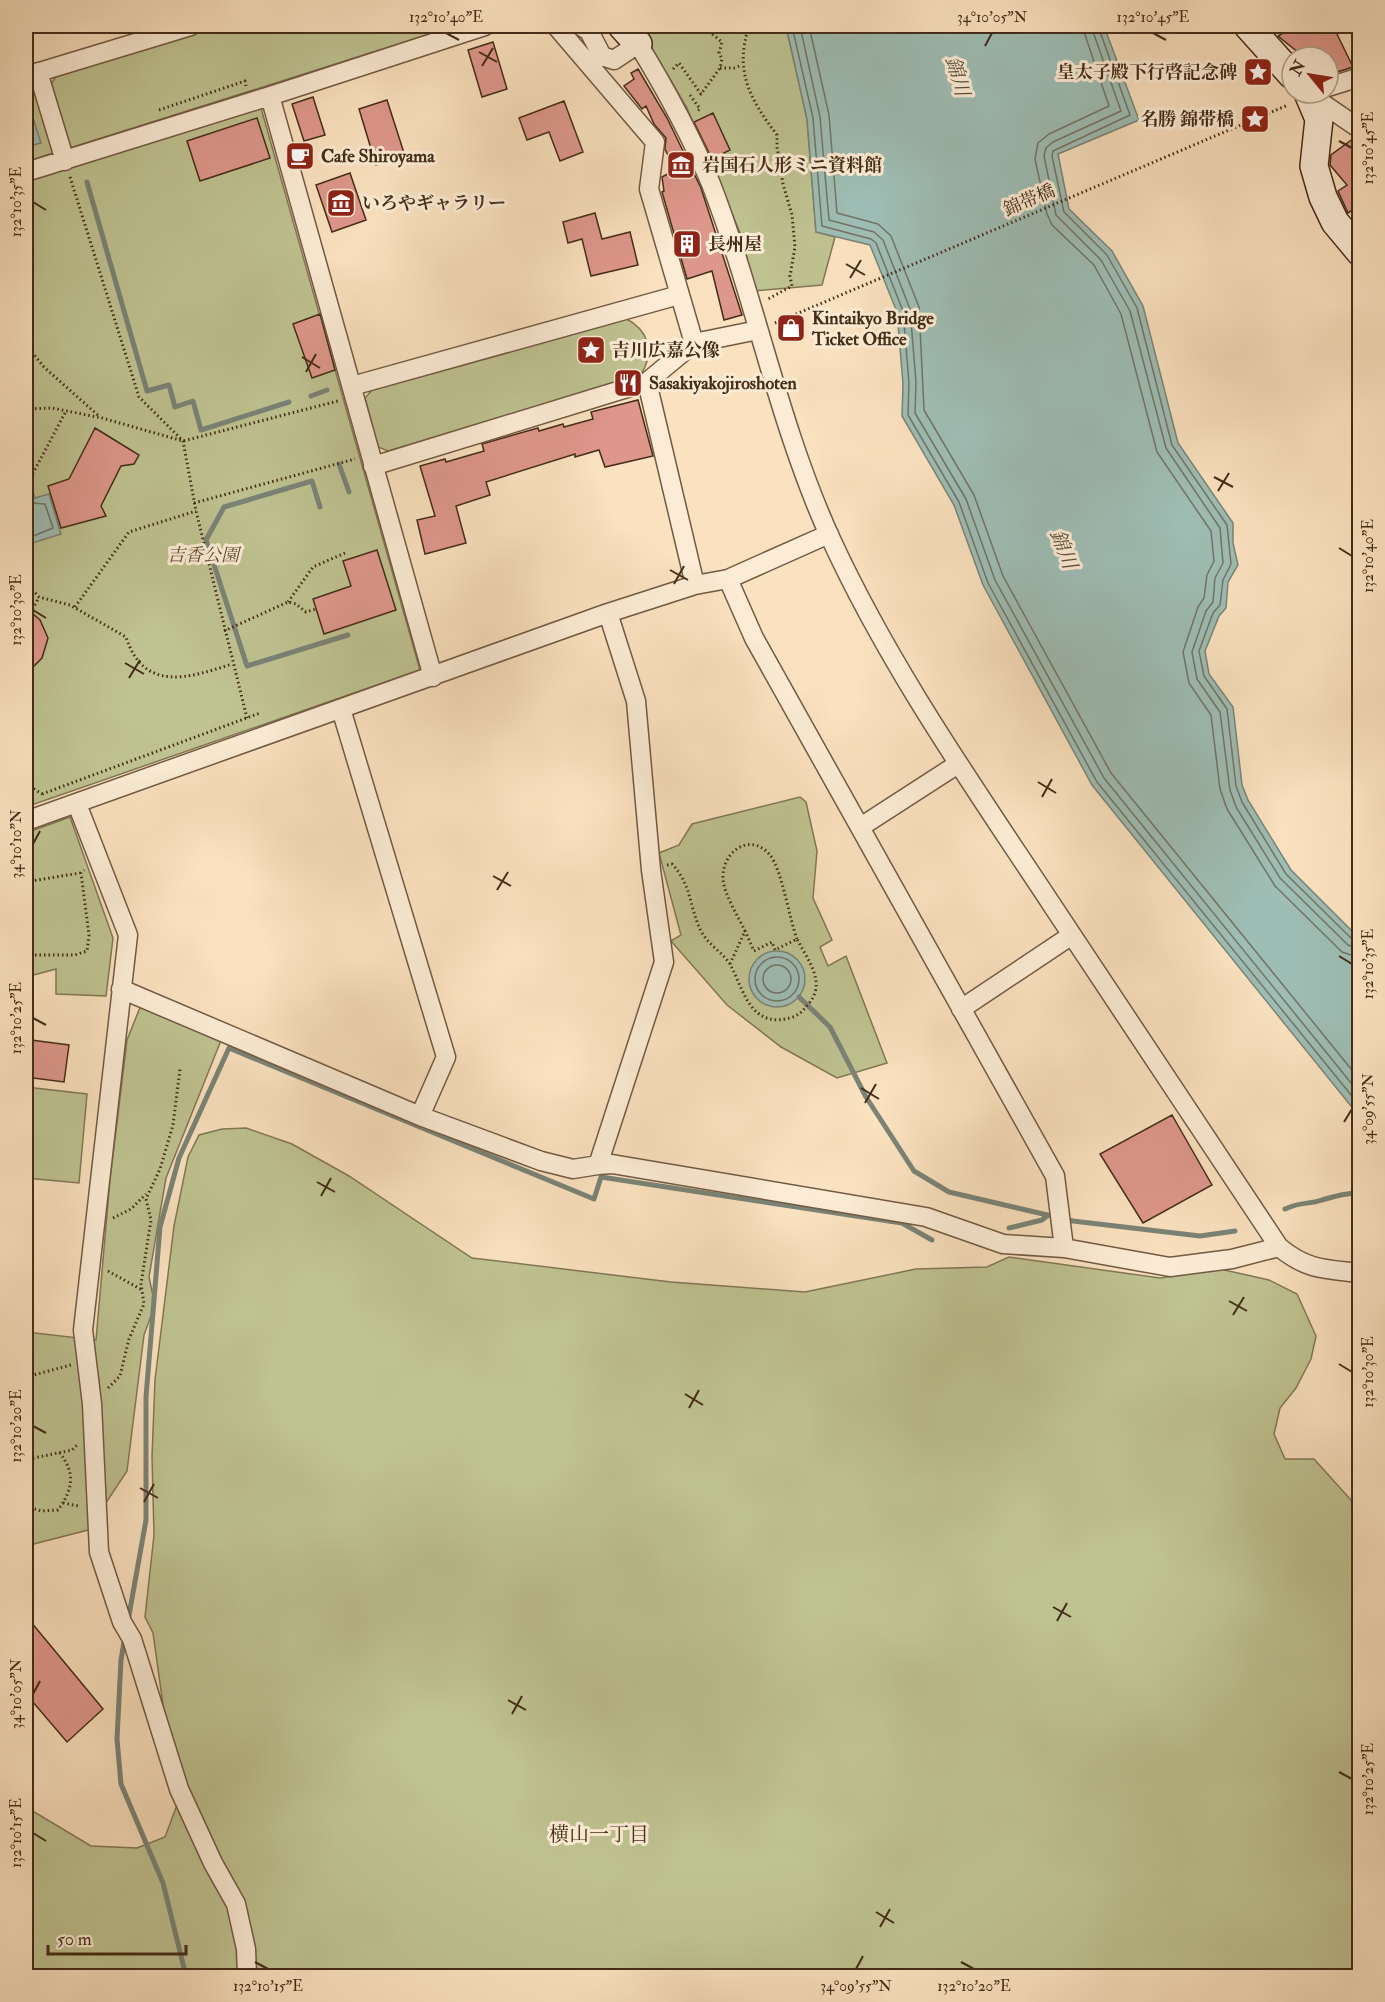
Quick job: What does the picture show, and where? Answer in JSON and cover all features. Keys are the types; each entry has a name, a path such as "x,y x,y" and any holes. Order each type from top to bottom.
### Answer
{"main road":[{"path":"1248,26 1280,62"},
{"path":"1313,105 1319,119 1314,166 1323,197 1335,222 1359,252"}],"street":[{"path":"65,161 32,74 191,26"},
{"path":"26,172 485,26"},
{"path":"557,26 566,26"},
{"path":"557,26 655,142 649,189 694,343"},
{"path":"581,26 589,31 602,56 614,60 630,35 681,120 710,183 758,330 779,403 828,534 862,602 958,764 1279,1247 1297,1262 1359,1273"},
{"path":"1340,83 1359,77"},
{"path":"270,96 433,677"},
{"path":"1325,105 1359,129"},
{"path":"353,392 679,295"},
{"path":"372,460 647,382 694,343 758,330"},
{"path":"647,382 695,585"},
{"path":"26,821 608,613 695,585 728,579 828,534"},
{"path":"728,579 754,638 862,826 1054,1176 1064,1248"},
{"path":"598,1165 664,962 651,870 636,701 608,613"},
{"path":"342,709 446,1057 420,1116"},
{"path":"862,826 958,764"},
{"path":"76,804 102,864 128,936 83,1330 92,1404 99,1552 122,1622 132,1639 179,1789 213,1863 236,1904 246,1949 248,1977"},
{"path":"961,1009 1072,935"},
{"path":"122,989 420,1116 541,1161 573,1170 612,1164 926,1217 1003,1244 1064,1248 1170,1267 1232,1259 1279,1247"}],"path":[{"path":"678,77 673,68 679,63 701,94 720,68 722,59 719,53 722,42 702,26"},
{"path":"749,26 744,40 742,65 744,76 756,107 777,135 783,184 792,215 795,247 790,276 792,286 776,294"},
{"path":"720,68 734,68 742,65"},
{"path":"681,120 700,109 689,93"},
{"name":"錦帯橋","path":"785,319 1283,108"},
{"path":"65,161 139,397 183,441 194,503 247,718"},
{"path":"26,345 44,367 102,418"},
{"path":"26,409 52,408 102,418 183,441 353,392"},
{"path":"26,479 31,477 66,411"},
{"path":"194,503 372,460"},
{"path":"75,607 129,532 196,511"},
{"path":"224,631 288,602 313,567 345,553"},
{"path":"26,583 39,597 75,607 126,637 132,655 144,667 164,678 191,677 232,664"},
{"path":"26,621 39,597"},
{"path":"288,602 296,604 306,612 316,609"},
{"path":"42,794 260,713"},
{"path":"651,870 672,864 684,877 702,934 730,964 737,985 758,1015 773,1020 801,1013 814,997 818,985 788,916 776,864 761,846 749,843 738,847 727,858 723,867 723,882 754,951 772,942 775,950 797,939"},
{"path":"26,882 81,873 102,864"},
{"path":"26,955 75,955 87,951 89,935 81,873"},
{"path":"730,964 745,931"},
{"path":"92,1404 120,1376 129,1339 144,1304 142,1291 151,1220 146,1200 160,1168 173,1125 180,1069"},
{"path":"96,1228 131,1209 149,1192"},
{"path":"91,1262 142,1291"},
{"path":"26,1377 67,1367 86,1357"},
{"path":"26,1463 29,1459 59,1452 67,1462 72,1480 68,1497 58,1510 41,1511 26,1506"}],"green space":[{"path":"216,26 455,26 70,148 50,86 58,73"},
{"path":"639,26 786,26 807,119 816,232 835,237 822,285 754,291 743,240 687,108"},
{"path":"26,85 36,89 53,153 26,162"},
{"name":"吉香公園","path":"261,108 420,670 26,807 26,182"},
{"path":"625,318 639,328 647,341 648,356 642,373 388,451 378,447 365,398 372,390"},
{"path":"800,797 806,802 817,851 813,898 832,940 820,947 828,966 846,956 887,1063 837,1078 781,1047 727,1005 671,941 681,935 659,853 679,845 692,824"},
{"path":"70,817 113,938 106,996 56,994 56,969 26,977 26,833"},
{"path":"141,1005 222,1038 166,1178 149,1277 155,1305 144,1335 127,1471 88,1530 26,1546 26,1332 96,1340 110,1180 127,1040"},
{"path":"26,1087 87,1094 79,1183 26,1178"},
{"path":"246,1128 292,1144 349,1176 472,1258 671,1282 805,1292 916,1269 987,1267 1009,1257 1160,1278 1220,1269 1269,1280 1297,1294 1316,1336 1311,1359 1296,1388 1280,1408 1274,1434 1285,1459 1314,1459 1351,1500 1359,1533 1359,1976 26,1976 26,1807 91,1846 137,1848 165,1837 177,1805 153,1633 145,1617 154,1535 152,1457 155,1380 174,1226 188,1157 199,1135 222,1129"}],"water":[{"name":"錦川","path":"786,26 1104,26 1139,120 1058,154 1069,209 1112,251 1143,306 1178,443 1233,523 1233,543 1238,565 1228,582 1226,608 1219,616 1205,651 1209,674 1233,707 1242,785 1248,800 1291,870 1359,938 1359,1116 1092,785 983,585 954,505 902,416 903,384 897,312 870,245 816,232 807,119"},
{"path":"26,96 41,143 26,147"},
{"path":"30,483 35,498 49,494 61,534 26,545 26,484"},
{"path":"777,951 788,953 797,959 803,968 805,979 803,990 797,999 788,1005 777,1007 766,1005 757,999 751,990 749,979 751,968 757,959 766,953"}],"building":[{"path":"1280,26 1333,26 1353,67 1340,71 1340,45 1289,45 1278,36 1285,32"},
{"path":"493,42 507,89 482,97 468,50"},
{"path":"638,69 667,118 701,188 742,315 724,320 712,271 687,279 662,192 664,191 662,177 675,170 665,149 666,138 654,124 646,106 642,109 624,86 634,79 631,73"},
{"path":"313,97 325,135 304,141 292,104"},
{"path":"387,100 405,156 376,165 359,109"},
{"path":"564,101 583,152 560,161 549,132 527,140 519,118"},
{"path":"713,113 730,150 712,159 694,122"},
{"path":"257,118 270,158 200,181 187,141"},
{"path":"1354,138 1359,140 1359,205 1348,213 1338,191 1347,185 1330,165 1331,155"},
{"name":"いろやギャラリー","path":"350,173 366,220 332,232 316,185"},
{"path":"595,213 602,239 630,232 638,265 591,276 582,239 568,243 563,222"},
{"path":"320,314 335,370 312,378 293,324"},
{"path":"638,400 653,456 605,467 599,450 575,457 575,454 486,482 490,495 456,506 466,543 425,554 417,520 435,516 420,466 445,459 446,462 484,451 482,444 538,428 539,431 563,424 564,427 593,419 591,412"},
{"path":"95,428 139,455 134,464 121,466 101,506 106,516 61,528 48,486 69,479"},
{"path":"377,550 396,610 324,634 313,599 351,586 343,561"},
{"path":"26,608 40,620 48,638 42,658 26,674"},
{"path":"31,1040 69,1045 64,1082 26,1077"},
{"path":"1172,1115 1212,1185 1143,1223 1100,1154"},
{"path":"26,1616 103,1709 67,1742 26,1694"}],"waterway":[{"path":"87,182 147,391 169,385 175,407 193,401 201,430 289,402"},
{"path":"311,396 327,390"},
{"path":"339,464 349,492"},
{"path":"320,507 312,481 224,507 206,540 247,666 348,635"},
{"path":"799,997 830,1027 866,1097 914,1171 949,1192 1073,1221 1200,1236 1235,1231"},
{"path":"128,1621 146,1520 146,1397 160,1227 179,1158 229,1048 594,1199 601,1177 902,1223 932,1240"},
{"path":"1285,1209 1341,1195 1360,1193"},
{"path":"1009,1228 1042,1220 1047,1216"},
{"path":"125,1636 121,1660 117,1739 121,1784 163,1883 186,1976"}],"place":[{"name":"皇太子殿下行啓記念碑","path":"1258,72"},
{"name":"名勝 錦帯橋","path":"1255,119"},
{"name":"Cafe Shiroyama","path":"300,156"},
{"name":"岩国石人形ミニ資料館","path":"681,165"},
{"name":"いろやギャラリー","path":"341,203"},
{"name":"長州屋","path":"687,244"},
{"name":"Kintaikyo Bridge Ticket Office","path":"791,328"},
{"name":"吉川広嘉公像","path":"591,350"},
{"name":"Sasakiyakojiroshoten","path":"628,383"}],"district":[{"name":"横山一丁目","path":"599,1834"}]}
